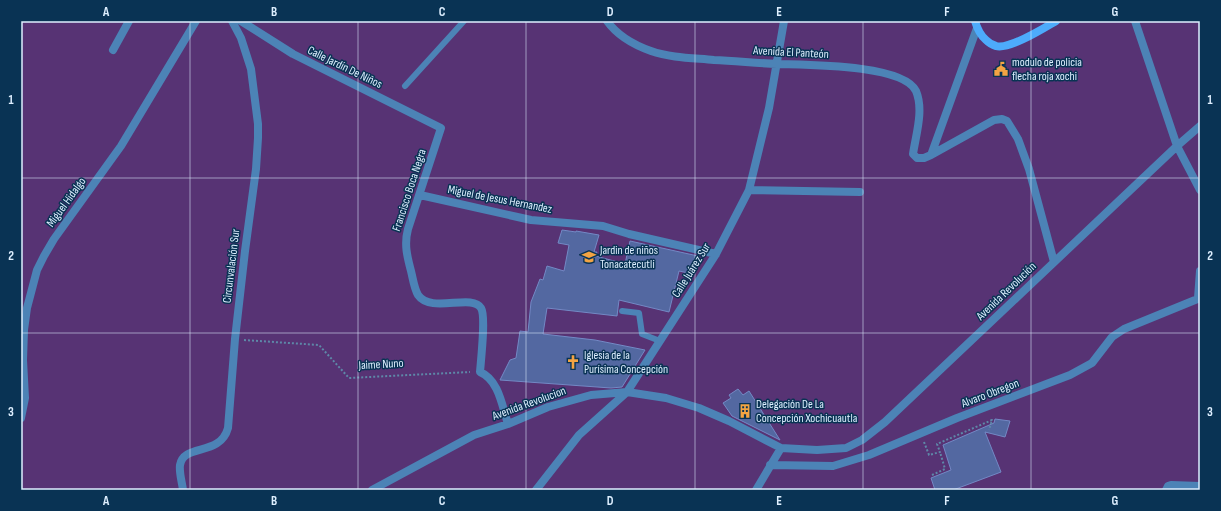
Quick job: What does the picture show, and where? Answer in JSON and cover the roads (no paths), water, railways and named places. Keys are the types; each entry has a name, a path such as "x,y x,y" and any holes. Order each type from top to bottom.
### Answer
{"main road":[{"path":"976,25 982,37 997,46 1014,43 1056,21"}],"street":[{"path":"113,50 129,21"},
{"name":"Miguel Hidalgo","path":"21,418 25,398 23,360 24,330 27,308 37,270 54,239 121,146 196,21"},
{"name":"Circunvalación Sur","path":"184,490 180,467 183,459 193,452 216,445 227,434 235,339 256,169 258,124 251,69 241,38 232,21"},
{"name":"Calle Jardín De Niños","path":"241,21 293,54 441,128"},
{"name":"Avenida El Panteón","path":"607,21 622,36 632,43 651,52 675,57 864,69 896,76 909,82 915,90 919,101 919,120 914,154 917,158 924,158 931,155"},
{"name":"Calle Juárez Sur","path":"536,490 579,435 627,392 716,254 749,190 769,108 784,21"},
{"path":"1134,21 1177,146 1200,190"},
{"path":"931,155 976,25"},
{"path":"931,155 997,119 1002,118 1007,121 1018,138 1054,262"},
{"name":"Avenida Revolución","path":"817,450 846,448 862,440 885,422 1200,126"},
{"name":"Francisco Boca Negra","path":"441,128 405,242 416,290 422,299 436,303 472,303 480,306 483,317 480,372 487,376 494,384 508,424"},
{"path":"749,190 860,192"},
{"name":"Miguel de Jesus Hernandez","path":"420,195 531,220 603,226 629,234 716,254"},
{"path":"1199,298 1200,271"},
{"name":"Alvaro Obregon","path":"770,465 833,466 869,455 957,418 1070,375 1092,363 1112,337 1124,329 1199,298"},
{"name":"Avenida Revolucion","path":"372,490 474,435 508,424 548,407 592,395 627,392 666,398 699,408 729,421 781,448 817,450"},
{"path":"756,490 781,448"},
{"path":"1166,490 1167,487 1171,485 1200,486"}],"lane":[{"path":"405,86 464,21"},
{"path":"622,311 639,313 642,334 660,341"}],"place":[{"name":"modulo de policia flecha roja xochi","path":"1001,69"},
{"name":"Jardin de niños Tonacatecutli","path":"589,257"},
{"name":"Iglesia de la Purísima Concepción","path":"573,362"},
{"name":"Delegación De La Concepción Xochicuautla","path":"745,411"}]}
